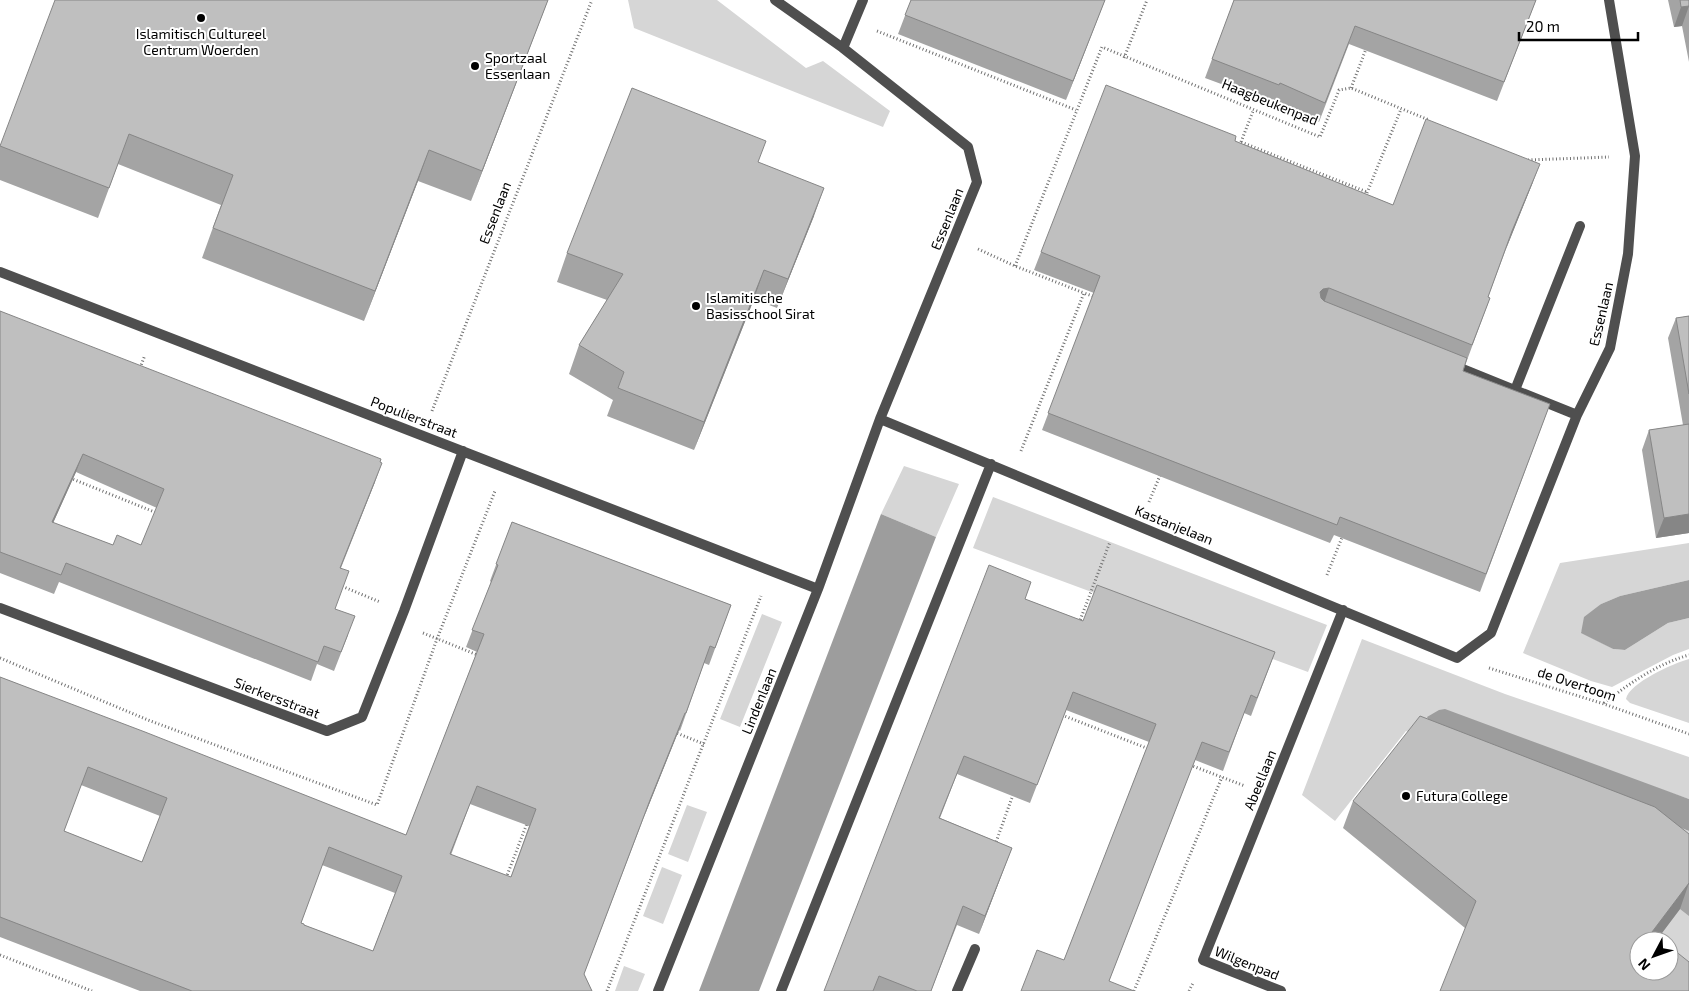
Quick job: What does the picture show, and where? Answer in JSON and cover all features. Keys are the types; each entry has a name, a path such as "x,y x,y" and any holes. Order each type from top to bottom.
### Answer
{"street":[{"name":"Essenlaan","path":"775,0 843,48 968,147 977,182 880,418"},
{"path":"843,48 863,0"},
{"name":"Essenlaan","path":"1457,658 1491,633 1577,415 1610,348 1628,254 1634,156 1609,0"},
{"path":"1515,390 1580,226"},
{"name":"Populierstraat","path":"0,272 818,589"},
{"path":"1443,361 1577,415"},
{"name":"Kastanjelaan","path":"880,418 1457,658"},
{"name":"Lindenlaan","path":"658,991 818,589 880,418"},
{"name":"Sierkersstraat","path":"0,608 327,731 362,717 404,611 463,451"},
{"path":"781,991 990,464"},
{"name":"Abeellaan","path":"1203,960 1343,610"},
{"path":"957,991 975,949"},
{"name":"Wilgenpad","path":"1203,960 1281,991"}],"path":[{"name":"Essenlaan","path":"423,435 592,0"},
{"path":"1124,58 1147,0"},
{"path":"855,22 1076,110 1015,266"},
{"path":"1368,44 1351,88 1437,124"},
{"name":"Haagbeukenpad","path":"1076,110 1102,47 1124,58 1320,138 1339,90 1351,88"},
{"path":"1364,201 1400,109"},
{"path":"1238,151 1253,111"},
{"path":"1241,142 1367,192"},
{"path":"1527,160 1634,156"},
{"path":"954,238 1015,266 1101,300"},
{"path":"1012,473 1084,293"},
{"path":"136,377 155,331"},
{"path":"0,658 148,720 377,805 437,639 504,467"},
{"path":"1140,526 1162,471"},
{"path":"64,475 164,516"},
{"path":"1077,627 1119,518"},
{"path":"1317,600 1346,526"},
{"path":"607,991 770,571"},
{"path":"330,582 404,611"},
{"path":"398,624 483,657"},
{"path":"1604,704 1636,679 1673,659 1689,655"},
{"name":"de Overtoom","path":"1457,658 1604,704 1689,734"},
{"path":"1055,712 1157,752"},
{"path":"667,730 704,744"},
{"path":"1185,763 1269,795"},
{"path":"1134,991 1222,777"},
{"path":"992,852 1015,789"},
{"path":"506,880 530,814"},
{"path":"0,955 92,991"}],"shaded area":[{"path":"628,0 717,0 806,68 823,61 890,111 883,127 634,28"},
{"path":"904,466 959,484 936,537 881,514"},
{"path":"993,497 1327,625 1308,672 973,548"},
{"path":"881,514 936,537 759,991 699,991"},
{"path":"1689,543 1689,580 1620,596 1601,604 1581,632 1613,649 1625,650 1668,623 1689,618 1689,649 1673,655 1612,687 1591,681 1523,653 1560,563"},
{"path":"1689,580 1689,618 1668,623 1625,650 1613,649 1581,633 1584,617 1601,604 1620,596"},
{"path":"762,614 782,622 740,727 720,719"},
{"path":"1362,639 1505,694 1689,757 1689,799 1631,779 1439,734 1689,831 1689,986 1679,978 1679,931 1647,931 1617,815 1406,731 1335,821 1302,795"},
{"path":"1689,659 1689,723 1630,703 1626,699 1629,693 1643,680 1663,669"},
{"path":"1445,709 1689,799 1689,831 1439,734 1433,730 1427,717 1439,710"},
{"path":"687,805 707,812 688,862 668,854"},
{"path":"662,867 682,875 663,924 643,916"},
{"path":"624,966 645,974 638,991 615,991"}],"building":[{"path":"55,0 548,0 482,171 429,150 375,291 213,228 233,175 129,134 109,188 0,146"},
{"path":"911,0 1105,0 1073,81 905,15"},
{"path":"1234,0 1536,0 1504,82 1355,26 1325,103 1280,83 1279,85 1212,59"},
{"path":"1680,0 1689,0 1689,6 1681,7"},
{"path":"1106,85 1236,136 1235,141 1393,205 1426,119 1540,164 1512,231 1472,345 1329,288 1323,289 1320,292 1321,298 1324,301 1467,358 1463,371 1550,404 1486,574 1340,517 1337,525 1048,413 1100,276 1041,252"},
{"path":"632,88 766,141 758,162 824,188 788,279 764,270 704,422 618,388 624,372 579,345 623,274 567,253"},
{"path":"0,311 381,459 380,462 382,463 340,568 349,571 335,609 355,616 341,652 324,646 318,662 66,563 61,575 0,552","holes":["83,454 164,489 141,545 117,535 113,545 52,522"]},
{"path":"1689,316 1689,394 1676,318"},
{"path":"1689,424 1689,514 1664,518 1649,430"},
{"path":"512,522 731,605 715,648 710,646 686,713 650,800 584,974 592,991 192,991 0,917 0,677 406,835 484,634 472,630 498,565 496,564","holes":["88,767 167,798 142,862 64,831","477,786 536,809 511,877 450,854","329,847 402,876 373,951 301,923"]},
{"path":"989,565 1031,582 1025,599 1083,621 1097,585 1275,652 1257,698 1251,695 1229,752 1202,742 1109,981 1134,991 1021,991 1037,950 1064,960 1156,724 1073,692 1037,785 964,756 939,818 1012,848 985,916 963,906 931,991 917,991 879,976 873,991 824,991"},
{"path":"1420,716 1655,807 1689,834 1689,883 1653,931 1629,931 1629,981 1679,981 1679,954 1689,962 1689,991 1440,991 1476,901 1353,801"}],"place":[{"name":"Islamitisch Cultureel Centrum Woerden","path":"201,18"},
{"name":"Sportzaal Essenlaan","path":"475,66"},
{"name":"Islamitische Basisschool Sirat","path":"696,306"},
{"name":"Futura College","path":"1406,796"}]}
